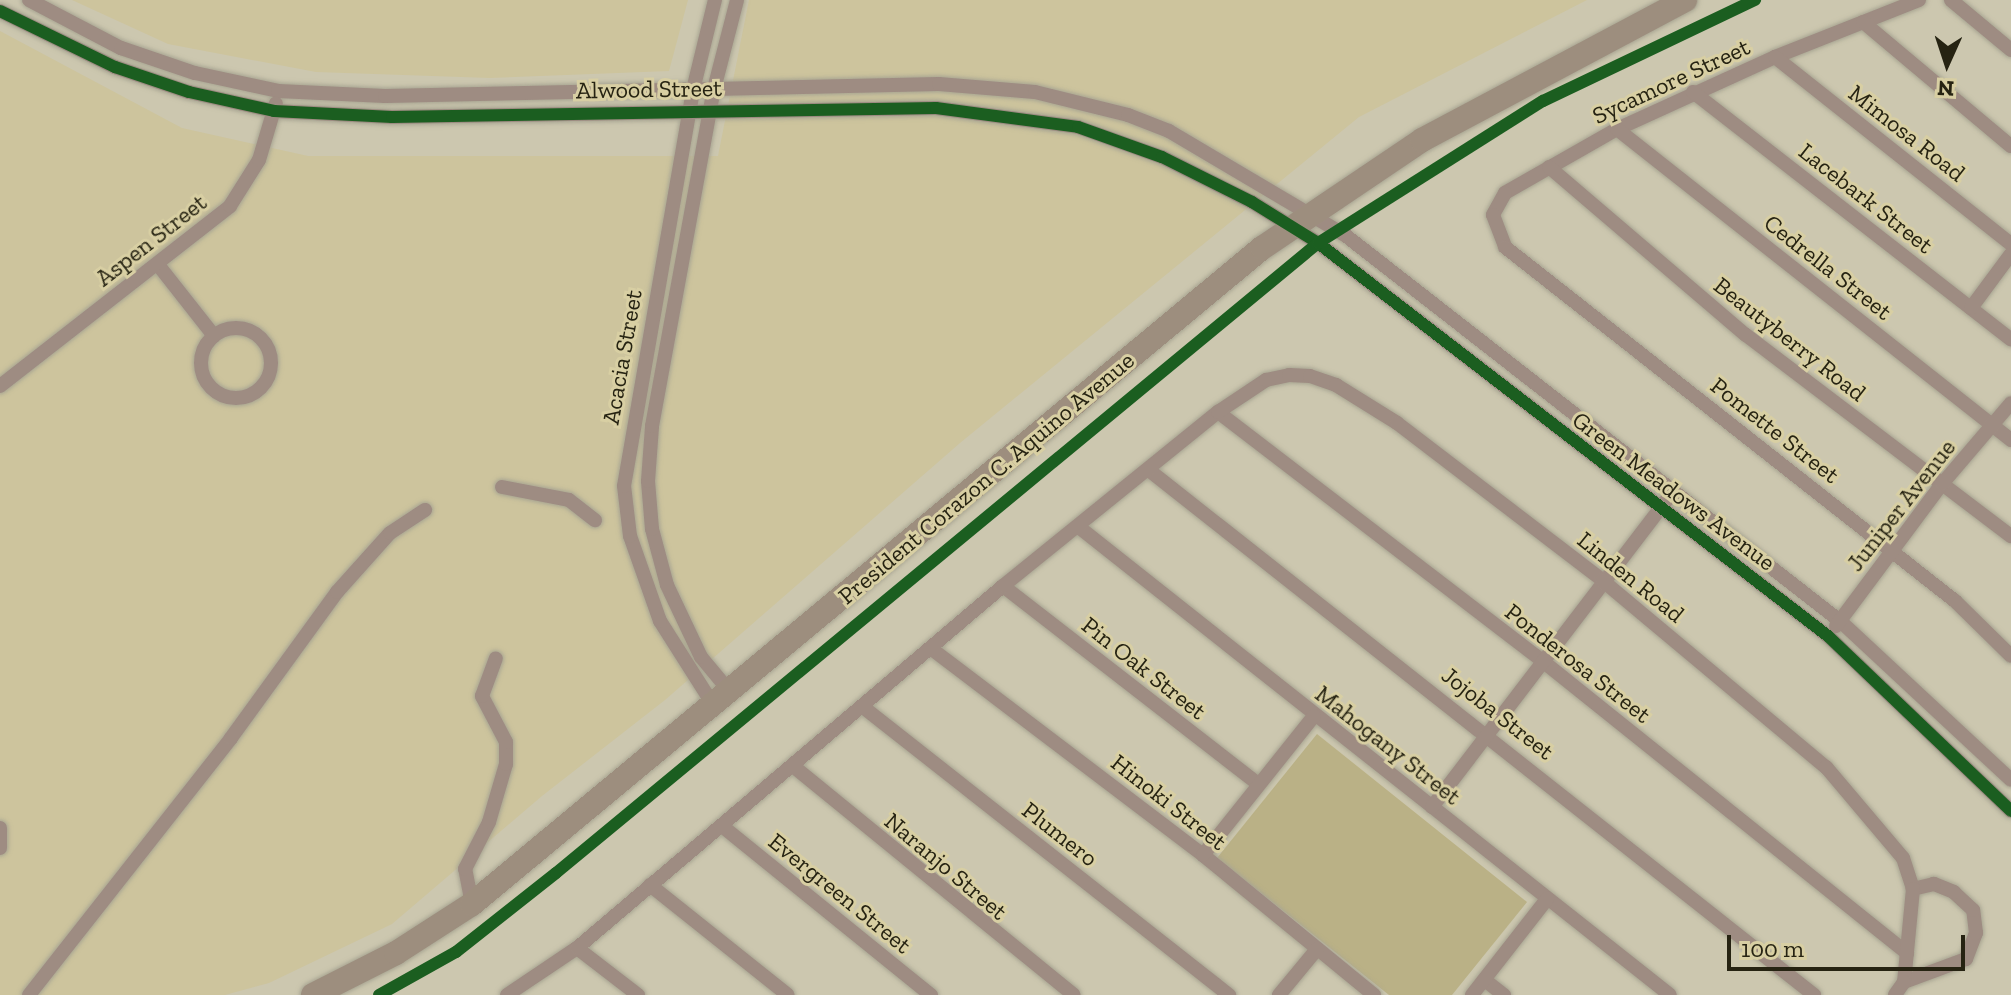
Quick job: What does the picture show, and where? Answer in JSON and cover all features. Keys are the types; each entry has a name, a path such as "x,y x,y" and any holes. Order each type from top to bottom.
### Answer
{"highway":[{"name":"President Corazon C. Aquino Avenue","path":"313,995 396,953 472,904 722,699 948,507 1303,220 1496,97 1685,0"}],"street":[{"name":"Alwood Street","path":"29,0 121,48 195,73 278,91 385,96 939,84 1035,92 1128,115 1169,131 1303,220"},
{"name":"Acacia Street","path":"715,0 693,90 624,486 633,547 660,621 722,699"},
{"name":"Acacia Street","path":"722,699 667,585 652,529 648,481 652,426 710,109 737,0"},
{"name":"Sycamore Street","path":"1505,247 1495,232 1495,204 1549,167 1693,92 1919,0"},
{"path":"1951,0 2011,50"},
{"name":"Alwood Street","path":"0,11 115,67 189,92 274,111 392,117 710,109 936,108 1030,116 1078,127 1162,157 1303,220"},
{"path":"1863,22 2011,146"},
{"name":"Mimosa Road","path":"1775,57 2011,244"},
{"name":"Aspen Street","path":"0,386 213,222 245,188 274,111 278,91"},
{"name":"Lacebark Street","path":"1693,92 2011,340"},
{"name":"Cedrella Street","path":"1617,129 2011,440"},
{"name":"Beautyberry Road","path":"1549,167 1746,335 2011,536"},
{"name":"Green Meadows Avenue","path":"1303,220 1674,491 1840,621 2011,780"},
{"name":"Green Meadows Avenue","path":"1303,220 1659,509 1828,636 2011,811"},
{"name":"Pomette Street","path":"1505,247 1891,549 1955,601 2011,656"},
{"path":"1971,308 2011,254"},
{"path":"159,266 214,336"},
{"path":"236,328 266,345 271,368 259,389 237,398 208,385 201,365 214,336 236,328"},
{"name":"Linden Road","path":"1218,412 1266,380 1310,376 1336,385 1397,423 1602,580 1826,767 1894,846 1913,889"},
{"name":"Juniper Avenue","path":"1828,636 1942,484 2011,403"},
{"path":"507,995 577,948 933,650 1003,586 1080,528 1218,412"},
{"name":"Ponderosa Street","path":"1218,412 1545,663 1907,953"},
{"name":"Jojoba Street","path":"1150,471 1486,731 1814,995"},
{"path":"502,487 569,500 595,520"},
{"path":"1432,807 1486,731 1545,663 1602,580 1674,491"},
{"path":"29,995 223,749 337,592 390,533 425,510"},
{"name":"Mahogany Street","path":"1080,528 1670,995"},
{"name":"Pin Oak Street","path":"1003,586 1258,784"},
{"name":"Hinoki Street","path":"933,650 1203,855 1374,995"},
{"path":"472,904 465,869 489,822 506,764 506,742 482,696 496,658"},
{"name":"Plumero","path":"863,707 1229,995"},
{"path":"1203,855 1314,716"},
{"name":"Naranjo Street","path":"793,766 1074,995"},
{"name":"Evergreen Street","path":"722,826 931,995"},
{"path":"0,828 0,848"},
{"path":"1895,995 1904,982 1913,889 1934,884 1954,892 1973,910 1976,933 1966,959 1904,982"},
{"path":"650,885 788,995"},
{"path":"1472,995 1486,981 1547,899"},
{"path":"577,948 638,995"},
{"path":"1279,995 1317,949"},
{"path":"1486,981 1504,995"}],"shaded area":[{"path":"72,0 688,0 669,71 490,78 316,72 168,44"},
{"path":"749,0 1587,0 1359,117 960,443 665,700 542,796 392,924 269,983 225,995 0,995 0,31 182,128 308,156 718,156"},
{"path":"1317,734 1527,902 1452,995 1389,995 1217,858"}],"cycle path":[{"path":"379,995 456,952 556,873 1318,243 1543,101 1755,0"},
{"path":"0,11 115,67 189,92 274,111 392,117 936,108 1078,127 1162,157 1252,202 1318,243 1828,636 2011,811"}]}
